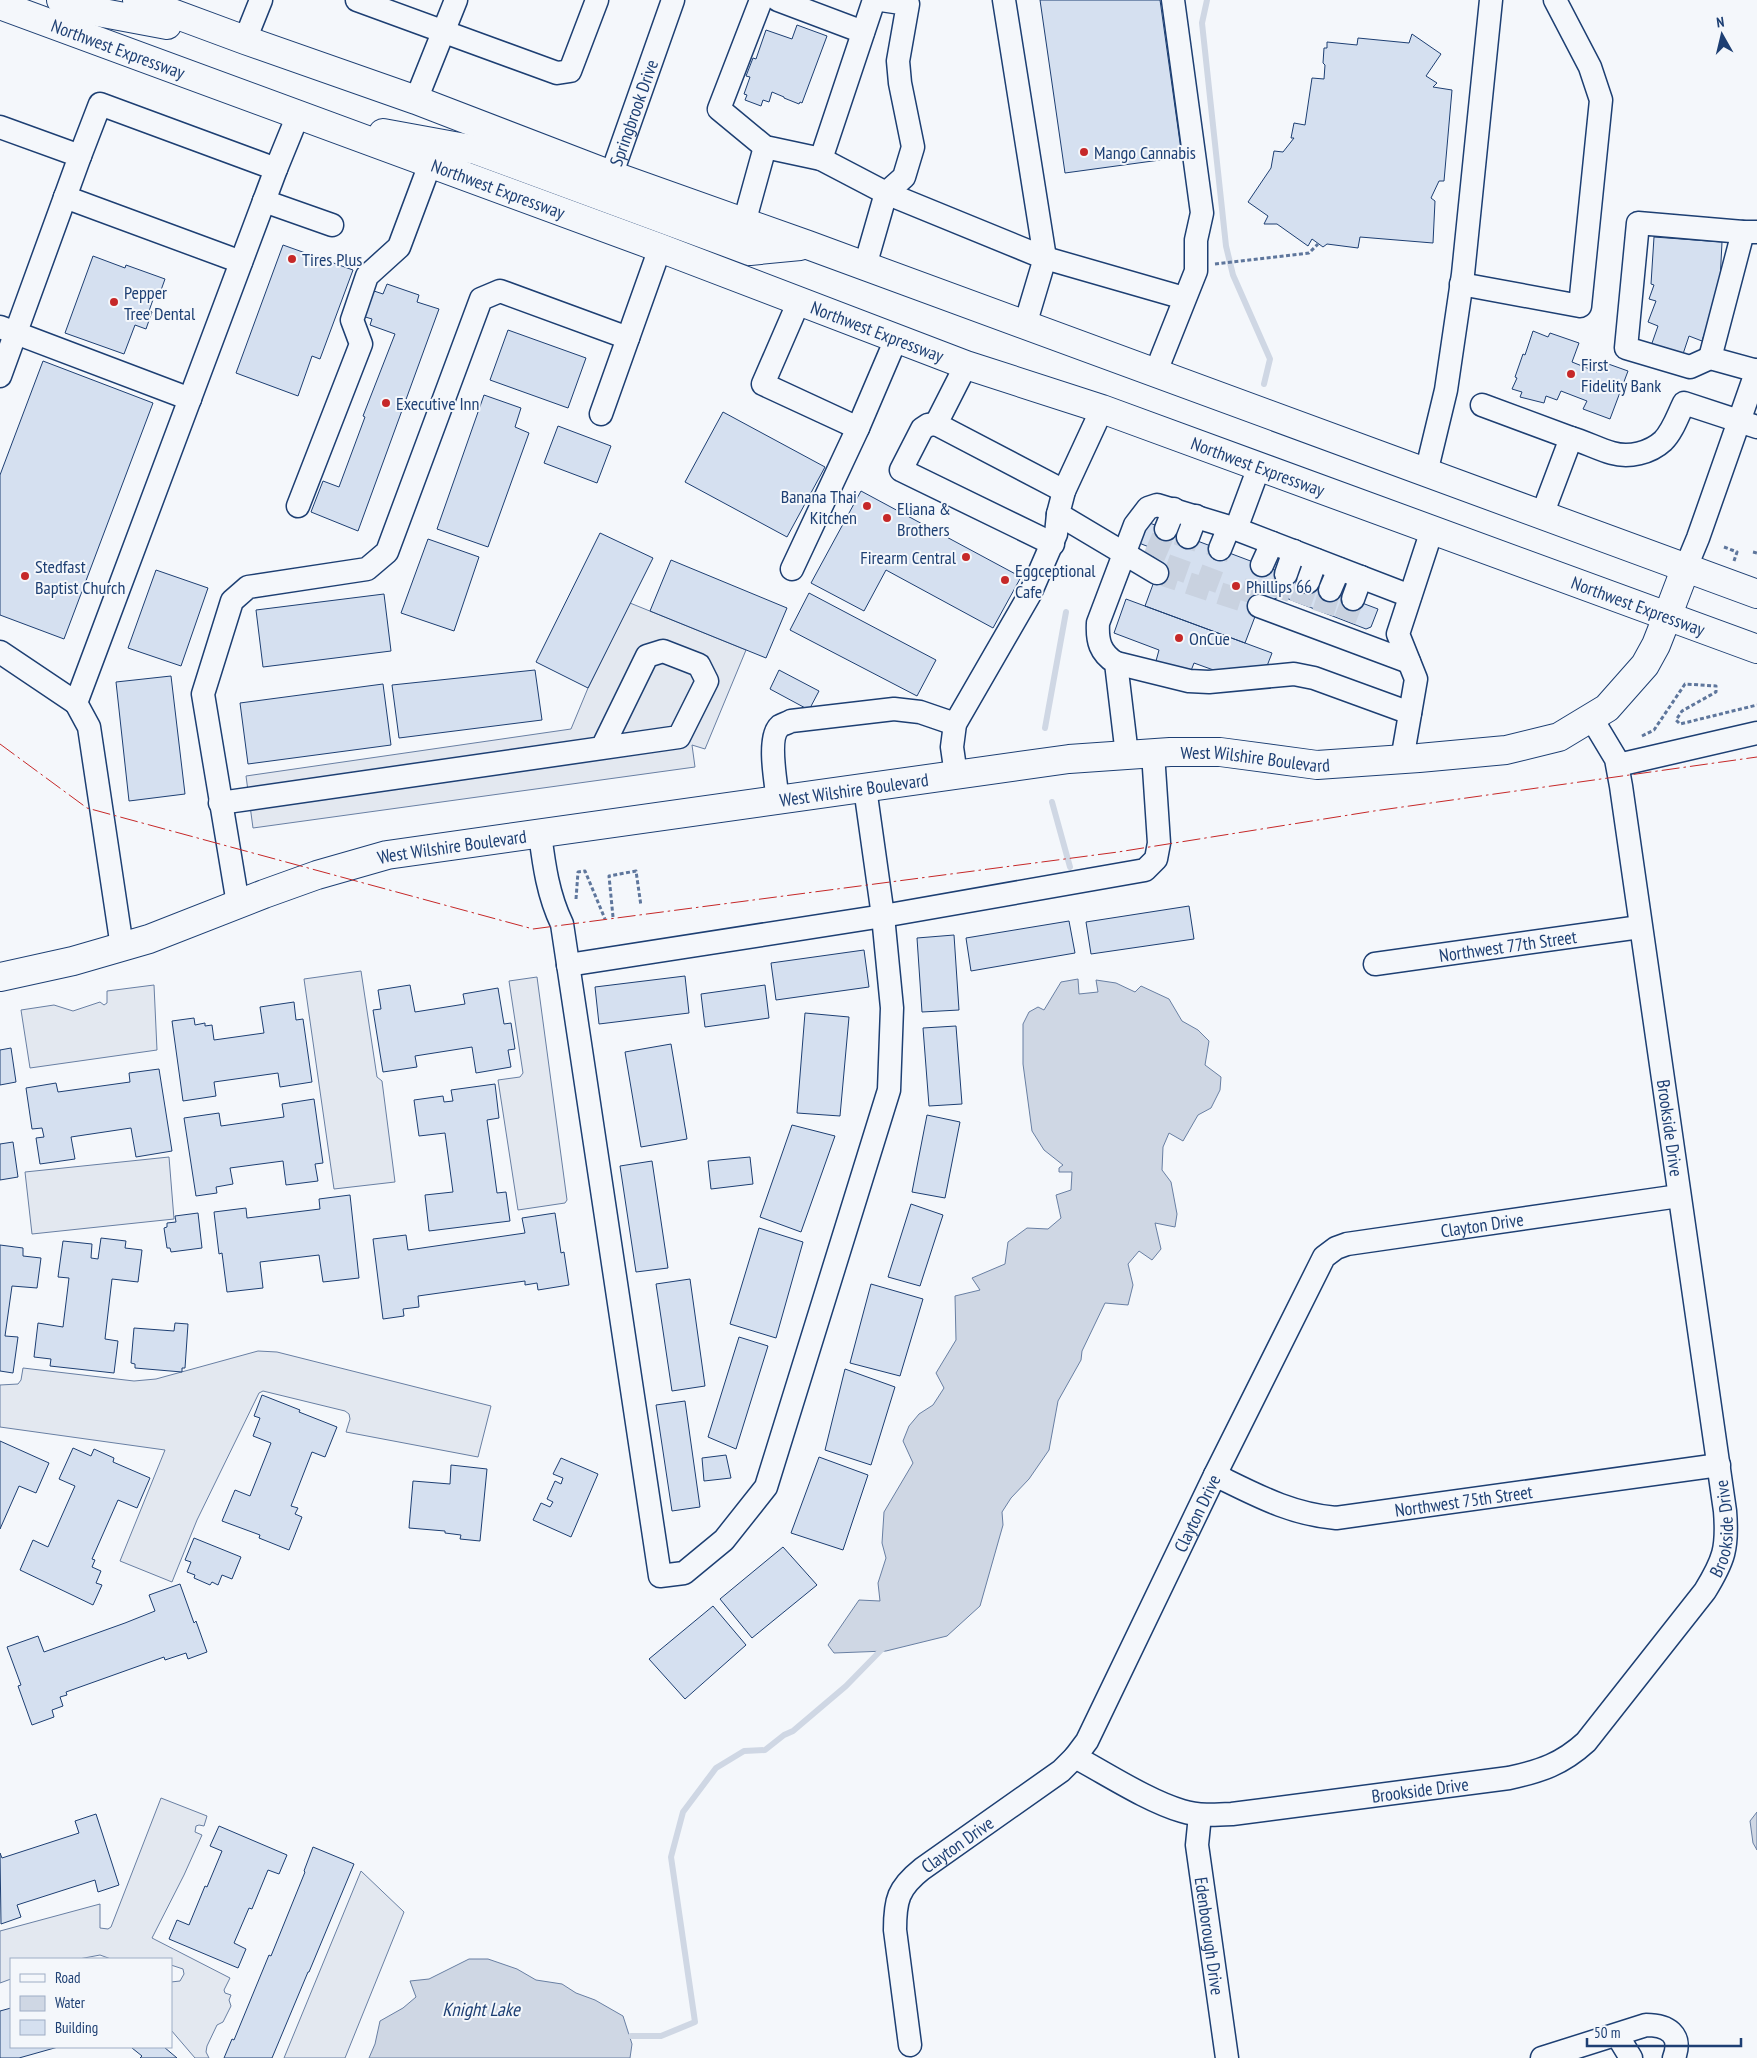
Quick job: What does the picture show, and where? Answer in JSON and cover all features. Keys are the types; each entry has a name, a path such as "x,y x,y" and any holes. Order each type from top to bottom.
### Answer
{"main road":[{"path":"61,0 87,10 245,40"},
{"path":"137,0 416,100 750,251 808,245"},
{"name":"Northwest Expressway","path":"0,5 306,118 435,153 594,224 966,366 1102,409 1667,617 1757,648"},
{"path":"435,153 476,150 744,223 1757,594"},
{"name":"West Wilshire Boulevard","path":"0,977 73,961 149,939 238,904 317,876 387,855 1069,759 1140,754 1220,752 1316,765 1402,760 1506,750 1559,737 1592,719 1617,698 1645,665 1656,645 1686,567"}],"street":[{"path":"245,40 261,0"},
{"path":"357,0 557,73 570,71 597,0"},
{"path":"416,100 456,0"},
{"name":"Springbrook Drive","path":"594,224 673,0"},
{"path":"762,0 719,109 765,147 821,158 886,193 1045,258 1184,298"},
{"path":"778,0 863,32"},
{"path":"821,158 874,0"},
{"path":"865,266 886,193 904,176 913,147 900,83 898,61 914,2 881,0"},
{"path":"1004,0 1045,258 1025,325"},
{"path":"1155,374 1196,271 1196,240 1202,214 1173,0"},
{"path":"1426,473 1446,390 1461,284 1491,0"},
{"path":"1461,284 1580,306 1601,100 1590,67 1555,0"},
{"path":"0,376 8,330 65,197 100,104 276,169"},
{"path":"76,703 276,169 306,118"},
{"path":"0,127 80,156"},
{"path":"744,223 765,147"},
{"path":"298,506 361,344 352,320 367,276 400,247 435,153"},
{"path":"65,197 241,262"},
{"path":"264,201 332,225"},
{"path":"1686,567 1748,425 1756,376 1710,358 1690,367 1626,348 1638,222 1750,232 1710,358"},
{"path":"601,414 660,248"},
{"path":"238,904 203,694 232,601 248,586 367,568 388,552 480,299 500,291 628,338"},
{"path":"798,301 763,384 858,428"},
{"path":"8,330 190,399"},
{"path":"792,569 858,428 896,339"},
{"path":"936,424 966,366"},
{"path":"1482,405 1611,453 1623,455 1635,454 1649,449 1664,440 1684,403 1748,425"},
{"path":"956,775 952,747 955,724 1030,594 1056,534 1058,514 1064,491 1102,409"},
{"path":"1052,544 901,470 922,429 928,425 936,424 1064,491"},
{"path":"1542,515 1571,438"},
{"path":"1220,550 1233,528 1259,467"},
{"path":"1410,596 1233,528 1196,516 1170,519 1157,505 1148,508 1135,525 1098,623 1097,638 1100,648 1106,657 1116,663 1189,681 1209,682 1294,674 1314,678 1410,713"},
{"path":"1058,514 1124,554 1153,567"},
{"path":"1188,537 1196,516"},
{"path":"1402,760 1416,679 1398,634 1432,530"},
{"path":"1262,565 1272,543"},
{"path":"1286,574 1294,551"},
{"path":"1308,582 1316,560"},
{"path":"1330,590 1339,569"},
{"path":"1353,599 1361,577"},
{"path":"1269,605 1297,612 1342,628 1409,662"},
{"path":"220,803 602,748 678,737 707,681 699,665 663,651 647,656 602,748"},
{"path":"0,652 76,703 89,727 122,947"},
{"path":"568,965 883,916 1145,870 1156,859 1159,843 1140,754 1116,663"},
{"path":"778,800 773,747 774,735 780,726 791,721 894,709 920,712 955,724"},
{"name":"Brookside Drive","path":"1075,1757 1165,1805 1183,1812 1200,1815 1232,1814 1509,1778 1548,1768 1572,1755 1600,1726 1705,1591 1720,1567 1727,1530 1719,1465 1618,765 1592,719"},
{"path":"1618,765 1757,733"},
{"path":"540,834 545,876 554,907 562,924 660,1576 684,1572 724,1540 766,1487 889,1090 892,1008 883,916 865,788"},
{"name":"Northwest 77th Street","path":"1375,964 1640,927"},
{"name":"Clayton Drive","path":"910,2045 895,1930 895,1910 899,1895 907,1881 922,1869 1040,1787 1075,1757 1087,1741 1215,1475 1324,1257 1336,1248 1347,1244 1680,1196"},
{"name":"Northwest 75th Street","path":"1215,1475 1277,1506 1316,1516 1336,1518 1719,1465"},
{"name":"Edenborough Drive","path":"1200,1815 1197,1845 1227,2058"},
{"path":"1542,2058 1646,2025 1658,2025 1670,2030 1676,2040 1674,2058"},
{"path":"1617,2034 1631,2058"}],"path":[{"path":"1213,264 1309,253 1318,244"},
{"path":"1724,547 1738,552 1733,564"},
{"path":"1654,730 1685,684 1716,686 1716,692 1682,711 1676,720 1680,724 1757,705"},
{"path":"576,905 578,872 585,871 605,919"},
{"path":"613,916 610,876 636,871 641,906"}],"shaded area":[{"path":"630,603 746,650 705,749 692,745 695,767 253,828 246,776 571,729 588,688"},
{"path":"361,971 377,1077 382,1081 395,1182 334,1189 304,979"},
{"path":"537,977 567,1200 565,1203 518,1210 498,1080 520,1077 523,1073 509,981"},
{"path":"154,985 157,1050 30,1068 21,1010 54,1005 73,1011 100,1002 104,1005 107,1003 107,991"},
{"path":"169,1157 174,1219 32,1234 25,1172"},
{"path":"258,1351 277,1352 491,1406 478,1457 346,1432 350,1419 349,1414 345,1411 263,1391 259,1393 197,1520 172,1582 120,1561 165,1450 0,1427 0,1385 18,1384 21,1380 23,1368 134,1381 156,1379"},
{"path":"161,1798 207,1816 204,1826 196,1826 195,1832 202,1835 152,1938 230,1978 224,1990 225,1993 231,1995 229,2000 231,2006 223,2022 217,2025 207,2046 206,2052 209,2058 195,2058 172,2031 172,1982 180,1981 184,1974 183,1969 172,1965 172,1958 108,1958 100,1955 84,1958 10,1958 10,1979 0,1983 0,1931 100,1904 100,1928 108,1929 111,1927"},
{"path":"361,1871 404,1912 345,2058 284,2058"}],"water":[{"path":"1078,979 1079,994 1098,992 1096,980 1116,983 1135,992 1141,986 1169,999 1182,1021 1198,1030 1209,1041 1205,1065 1221,1077 1220,1090 1211,1108 1198,1115 1183,1141 1169,1133 1163,1147 1162,1170 1171,1182 1177,1214 1175,1227 1155,1223 1161,1249 1152,1260 1139,1251 1128,1264 1133,1285 1128,1305 1105,1303 1082,1351 1081,1360 1058,1401 1049,1450 1029,1479 1011,1498 1002,1512 1003,1525 980,1606 947,1636 886,1651 834,1653 828,1645 859,1600 880,1601 878,1583 886,1558 882,1543 884,1512 913,1463 903,1441 909,1426 919,1414 933,1405 944,1388 936,1373 956,1340 955,1296 980,1290 972,1278 1005,1264 1008,1242 1027,1228 1048,1229 1061,1218 1056,1195 1071,1190 1072,1172 1059,1172 1059,1168 1063,1165 1044,1150 1032,1131 1023,1064 1023,1024 1029,1012 1038,1007 1044,1010 1061,982"},
{"path":"1757,1812 1757,1850 1753,1843 1750,1821"},
{"name":"Knight Lake","path":"469,1959 488,1959 517,1969 536,1980 562,1984 623,2016 632,2044 630,2058 369,2058 375,2044 380,2021 403,2008 416,1997 410,1981 429,1979"}],"building":[{"path":"1040,0 1160,0 1182,157 1065,173"},
{"path":"797,25 827,36 802,103 800,102 799,104 772,92 769,102 763,100 761,106 745,100 747,95 744,94 750,77 746,76 753,58 756,59 766,30 792,39"},
{"path":"1412,34 1441,54 1426,76 1437,83 1433,87 1452,90 1444,181 1439,181 1431,198 1435,201 1433,243 1360,237 1358,248 1327,244 1323,247 1312,239 1308,246 1277,224 1264,224 1268,216 1248,202 1271,168 1274,151 1283,152 1294,138 1291,138 1294,123 1305,125 1312,78 1324,79 1324,48 1327,48 1327,42 1357,45 1358,38 1409,43"},
{"path":"1654,237 1722,242 1720,282 1702,341 1689,336 1682,357 1651,346 1658,326 1648,322 1656,301 1649,299 1654,285 1651,284"},
{"path":"283,245 353,270 320,359 312,356 298,396 236,373"},
{"name":"Pepper Tree Dental","path":"93,256 125,268 126,265 165,279 160,293 156,291 149,311 152,312 146,329 135,325 124,354 65,333"},
{"name":"Executive Inn","path":"387,284 419,295 417,302 439,309 358,531 311,512 323,481 339,487 365,417 363,416 395,334 370,325 372,319 362,316 371,290 383,294"},
{"path":"508,330 586,358 568,408 490,380"},
{"name":"First Fidelity Bank","path":"1533,331 1548,337 1550,333 1579,343 1572,362 1597,372 1600,361 1628,371 1610,419 1583,409 1587,401 1561,391 1557,400 1546,396 1544,403 1520,397 1522,392 1512,389 1523,354 1525,355"},
{"path":"43,361 153,403 64,639 0,615 0,475"},
{"path":"484,395 521,408 515,427 529,433 488,547 437,529"},
{"path":"723,412 825,467 787,537 685,482"},
{"path":"558,426 611,446 597,483 544,463"},
{"path":"861,491 1021,577 993,628 886,570 864,611 811,583"},
{"name":"Phillips 66","path":"1147,522 1378,609 1371,627 1366,629 1281,596 1259,606 1245,643 1145,606 1159,568 1149,547 1139,543"},
{"path":"600,533 653,558 588,688 536,662"},
{"path":"428,539 479,557 454,631 401,613"},
{"path":"671,560 787,608 766,658 650,611"},
{"path":"156,570 208,588 181,666 128,648"},
{"path":"809,593 936,660 917,696 790,630"},
{"path":"384,594 391,651 263,667 256,610"},
{"name":"OnCue","path":"1126,599 1272,653 1267,666 1219,672 1194,663 1189,676 1183,671 1156,661 1159,650 1114,633"},
{"path":"535,670 542,720 399,738 392,685"},
{"path":"779,670 819,691 809,710 770,689"},
{"path":"171,676 185,794 129,801 116,682"},
{"path":"383,684 391,745 248,764 240,703"},
{"path":"1189,906 1194,939 1091,954 1086,922"},
{"path":"1069,921 1075,953 971,971 966,938"},
{"path":"954,935 959,1010 922,1012 917,938"},
{"path":"864,950 869,987 776,1000 771,963"},
{"path":"685,976 689,1013 599,1024 595,987"},
{"path":"410,985 415,1012 465,1004 463,994 498,988 504,1024 511,1023 515,1049 508,1050 511,1067 476,1073 472,1047 415,1056 417,1067 383,1072 373,1010 381,1009 378,990"},
{"path":"765,985 769,1018 705,1027 701,994"},
{"path":"294,1002 296,1020 303,1019 312,1082 280,1087 278,1073 214,1082 216,1096 183,1101 172,1021 194,1018 195,1025 205,1023 205,1026 212,1025 214,1040 264,1033 260,1007"},
{"path":"805,1013 849,1017 840,1116 797,1113"},
{"path":"956,1026 962,1104 929,1106 923,1028"},
{"path":"671,1044 687,1139 641,1147 625,1052"},
{"path":"11,1048 16,1082 0,1085 0,1050"},
{"path":"159,1069 172,1151 136,1157 131,1128 71,1137 75,1159 40,1164 36,1138 44,1137 42,1128 32,1129 26,1088 56,1083 58,1092 130,1082 129,1073"},
{"path":"495,1084 499,1118 487,1120 497,1193 506,1192 510,1221 429,1231 425,1195 453,1192 445,1133 419,1136 414,1100 443,1096 444,1102 453,1101 451,1090"},
{"path":"314,1099 323,1163 315,1164 318,1181 286,1185 283,1161 230,1168 233,1184 216,1187 217,1193 196,1196 184,1118 219,1113 221,1126 284,1117 282,1104"},
{"path":"927,1115 960,1122 945,1198 912,1192"},
{"path":"792,1125 835,1136 801,1232 760,1217"},
{"path":"13,1142 18,1177 0,1180 0,1144"},
{"path":"750,1157 753,1184 711,1189 708,1161"},
{"path":"652,1161 668,1268 636,1272 620,1166"},
{"path":"350,1195 359,1278 323,1282 319,1255 260,1262 263,1288 227,1292 222,1253 219,1254 214,1212 246,1208 247,1218 320,1209 319,1199"},
{"path":"911,1204 943,1215 920,1286 888,1277"},
{"path":"198,1213 202,1248 171,1252 170,1248 167,1248 164,1228 167,1227 167,1223 176,1222 175,1216"},
{"path":"555,1213 561,1253 564,1252 569,1285 538,1290 537,1283 525,1285 525,1281 418,1296 419,1307 403,1309 404,1316 383,1319 373,1239 406,1235 408,1250 525,1233 522,1218"},
{"path":"759,1228 803,1242 776,1338 730,1324"},
{"path":"101,1238 126,1241 125,1248 142,1250 138,1282 112,1279 105,1339 118,1341 114,1373 50,1366 51,1359 34,1357 38,1323 63,1327 69,1278 58,1277 63,1241 92,1244 91,1258 98,1259"},
{"path":"0,1245 23,1248 23,1256 41,1258 37,1288 12,1286 5,1336 18,1337 13,1373 0,1371"},
{"path":"690,1279 705,1386 672,1391 656,1284"},
{"path":"871,1284 923,1299 900,1376 850,1363"},
{"path":"175,1323 188,1324 185,1368 182,1368 182,1372 135,1368 135,1364 131,1363 134,1328 174,1331"},
{"path":"739,1337 768,1346 736,1449 708,1437"},
{"path":"845,1369 895,1387 871,1465 825,1450"},
{"path":"262,1395 337,1427 325,1457 312,1452 291,1506 298,1508 295,1514 302,1517 289,1550 259,1538 260,1535 222,1521 235,1490 250,1496 271,1443 253,1436 260,1418 254,1416"},
{"path":"685,1401 700,1507 672,1511 656,1405"},
{"path":"0,1441 49,1463 36,1493 19,1486 0,1529"},
{"path":"73,1448 91,1456 94,1449 114,1458 113,1462 150,1478 137,1508 118,1500 92,1559 95,1560 92,1567 101,1571 96,1583 102,1585 93,1605 20,1570 33,1540 48,1547 75,1486 59,1479"},
{"path":"726,1455 731,1478 704,1481 702,1458"},
{"path":"819,1457 868,1475 843,1550 791,1533"},
{"path":"561,1458 598,1474 571,1537 533,1520 541,1503 550,1507 553,1502 547,1499 555,1481 561,1484 563,1478 553,1474"},
{"path":"451,1465 487,1469 480,1541 460,1539 461,1535 445,1533 445,1531 409,1528 413,1481 450,1484"},
{"path":"194,1538 241,1557 232,1579 222,1575 218,1585 212,1582 210,1585 194,1578 195,1575 187,1572 191,1562 185,1560"},
{"path":"783,1547 817,1585 752,1638 720,1599"},
{"path":"180,1584 207,1652 188,1659 186,1653 165,1660 164,1657 66,1692 67,1695 60,1697 63,1706 52,1710 54,1717 32,1725 18,1686 21,1685 7,1647 38,1636 44,1652 125,1623 155,1611 149,1595"},
{"path":"713,1606 746,1645 685,1699 649,1659"},
{"path":"96,1814 119,1885 98,1892 95,1880 17,1905 21,1917 1,1924 0,1853 2,1858 79,1833 75,1821"},
{"path":"219,1826 287,1855 279,1874 268,1870 252,1909 249,1908 234,1943 246,1949 238,1968 169,1939 177,1920 189,1925 205,1886 207,1887 222,1851 210,1846"},
{"path":"313,1847 354,1864 309,1972 272,2058 224,2058 232,2039 234,2040 269,1955 271,1956 305,1872"},
{"path":"10,2008 10,2048 54,2048 19,2058 0,2058 0,2011"},
{"path":"132,2048 165,2048 177,2058 140,2058 142,2056"}],"waterway":[{"path":"1207,0 1202,23 1226,246 1233,275 1270,359 1264,384"},
{"path":"1045,728 1066,612"},
{"path":"1052,802 1070,867"},
{"path":"631,2036 661,2036 695,2022 671,1857 683,1812 716,1768 744,1751 765,1750 784,1735 793,1731 846,1686 887,1644"}],"tunnel":[{"path":"1154,557 1166,529"},
{"path":"1173,579 1188,537"},
{"path":"1205,589 1220,549"},
{"path":"1249,603 1262,565"},
{"path":"1157,573 1259,606"},
{"path":"1277,598 1286,574"},
{"path":"1300,604 1308,582"},
{"path":"1323,613 1330,590"},
{"path":"1345,620 1353,599"}],"power":[{"path":"0,744 87,808 533,929 1118,852 1374,811 1757,757"}],"place":[{"name":"Mango Cannabis","path":"1084,152"},
{"name":"Tires Plus","path":"292,259"},
{"name":"Pepper Tree Dental","path":"114,302"},
{"name":"First Fidelity Bank","path":"1571,374"},
{"name":"Executive Inn","path":"386,403"},
{"name":"Banana Thai Kitchen","path":"867,506"},
{"name":"Eliana & Brothers","path":"887,518"},
{"name":"Firearm Central","path":"966,557"},
{"name":"Stedfast Baptist Church","path":"25,576"},
{"name":"Eggceptional Cafe","path":"1005,580"},
{"name":"Phillips 66","path":"1236,586"},
{"name":"OnCue","path":"1179,638"}]}
